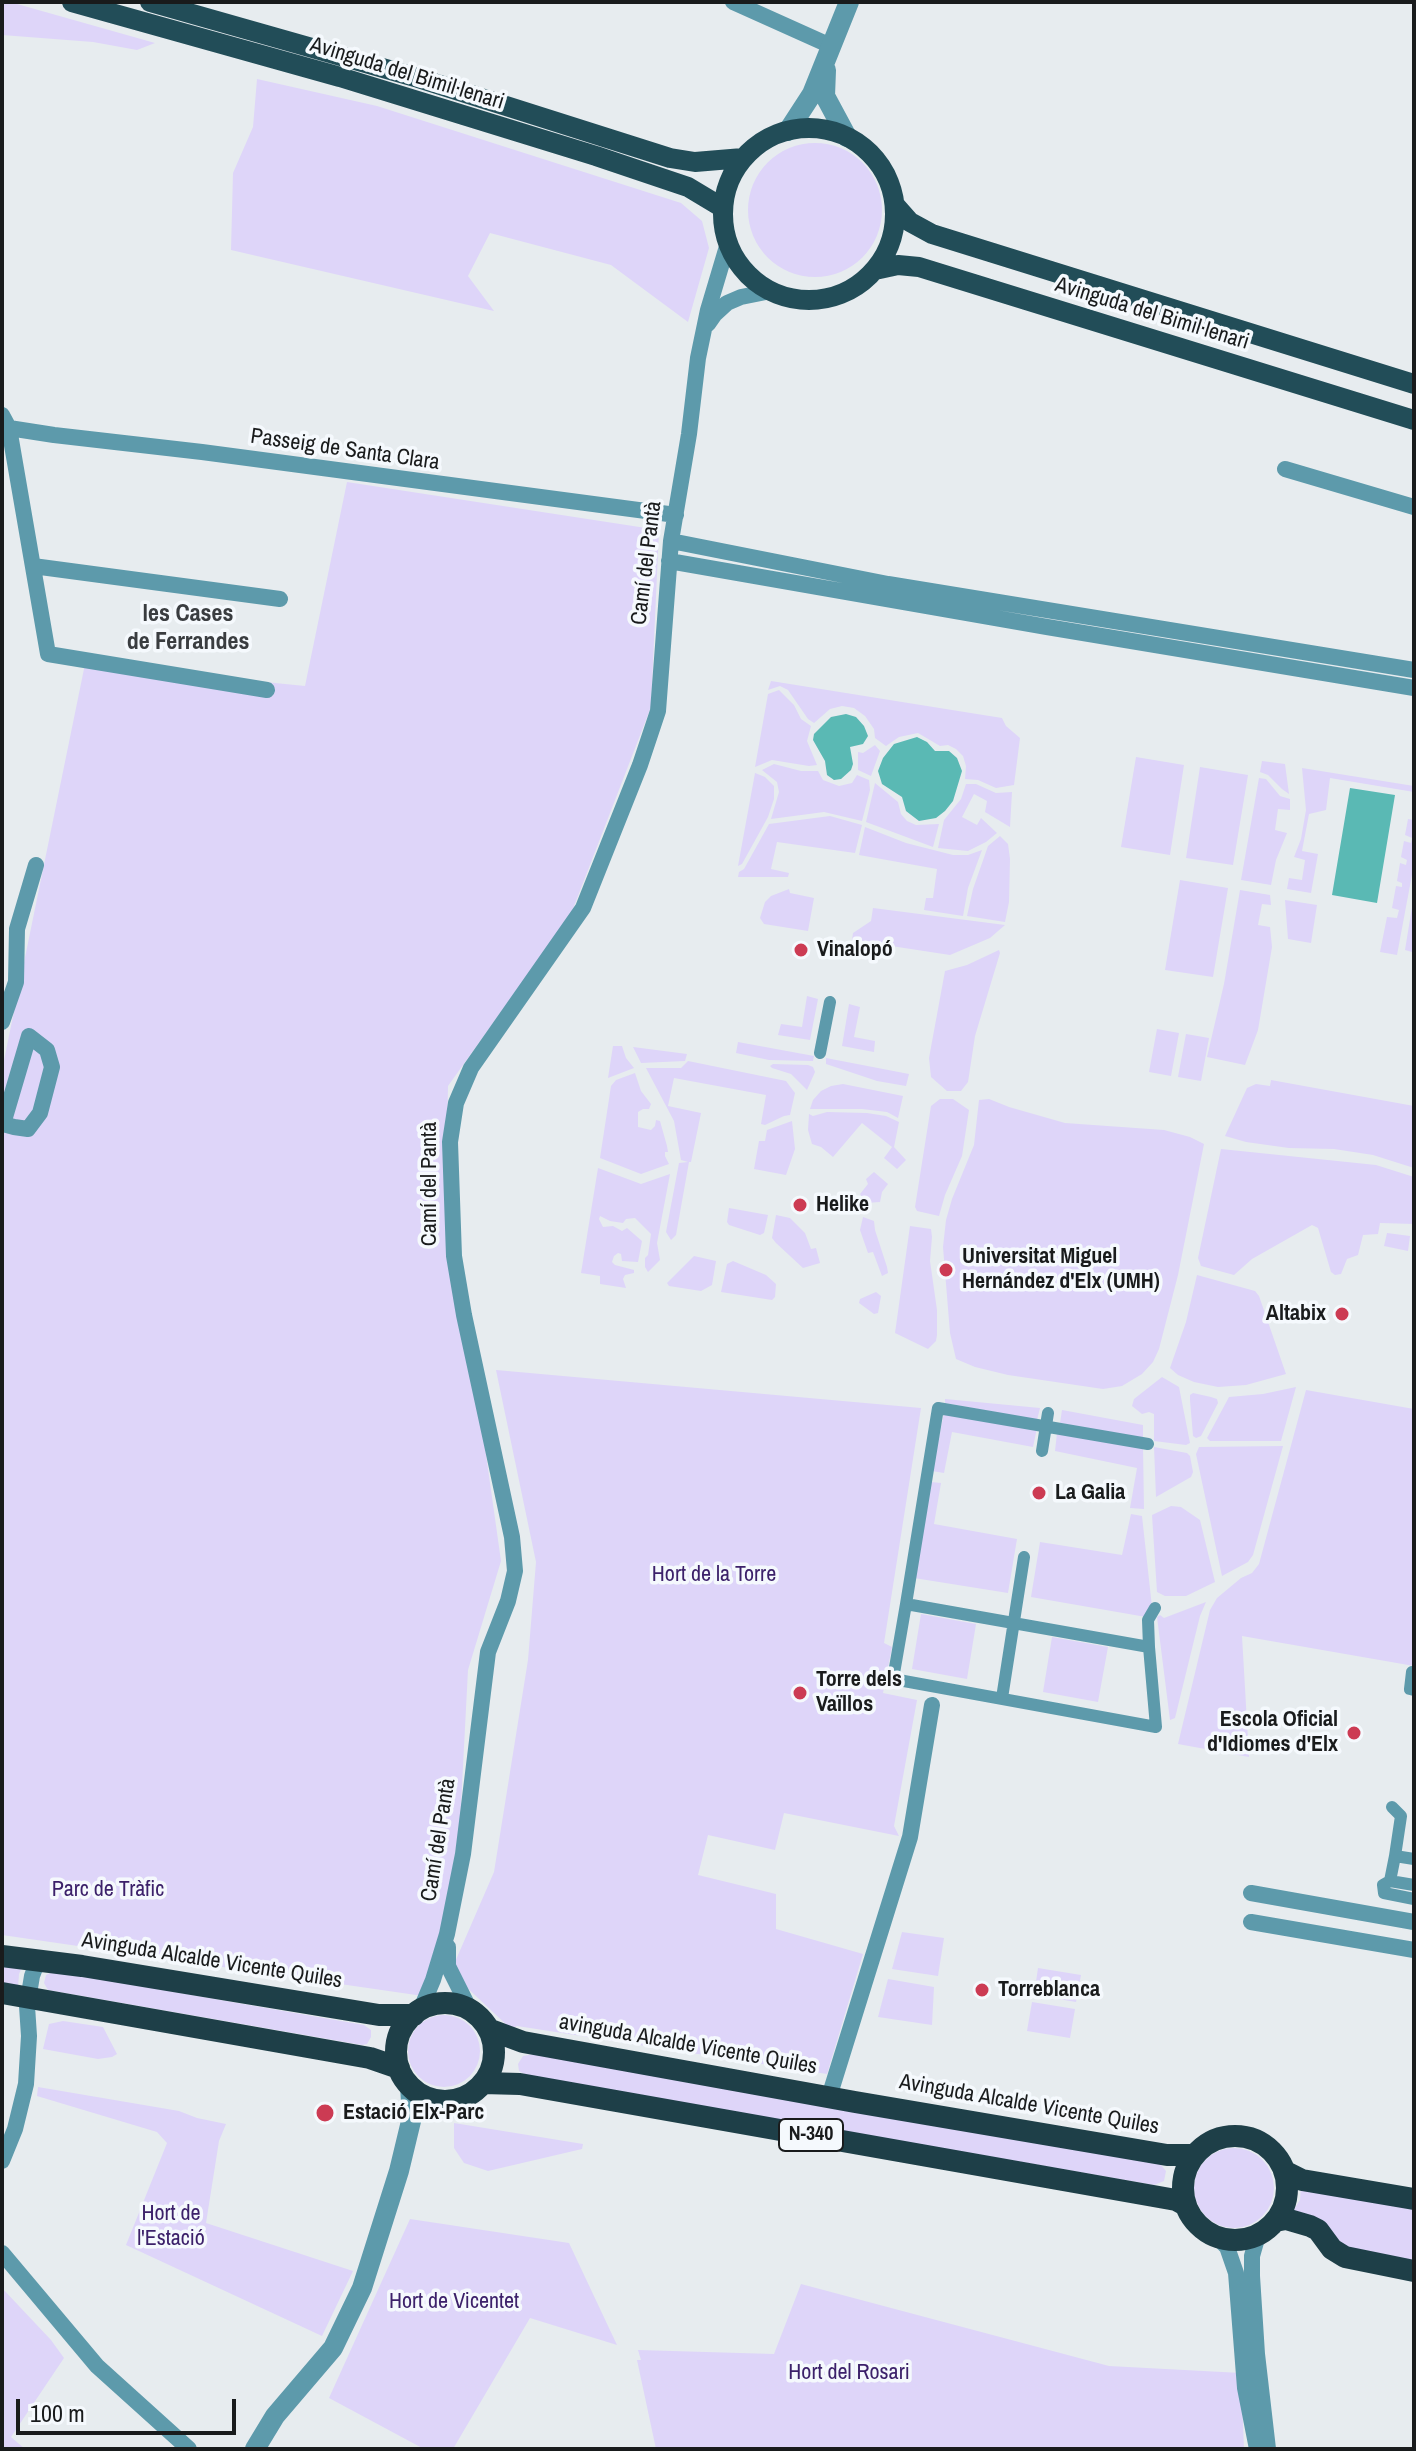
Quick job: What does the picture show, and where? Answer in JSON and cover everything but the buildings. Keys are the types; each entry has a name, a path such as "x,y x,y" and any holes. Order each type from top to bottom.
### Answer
{"highway":[{"name":"Avinguda Alcalde Vicente Quiles","path":"2,1956 44,1960 380,2015 417,2013"},
{"name":"N-340","path":"2,1993 370,2058 405,2077 428,2098 448,2101 467,2095 483,2083 520,2084 1176,2200 1185,2205"},
{"path":"405,2077 397,2043 403,2028 417,2013 440,2004 470,2010"},
{"name":"N-340","path":"470,2010 488,2029"},
{"name":"avinguda Alcalde Vicente Quiles","path":"488,2029 523,2042 855,2102"},
{"path":"483,2083 493,2063 488,2029"},
{"name":"Avinguda Alcalde Vicente Quiles","path":"855,2102 1167,2155 1194,2155"},
{"name":"N-340","path":"1194,2155 1216,2139 1244,2137 1268,2149 1284,2171"},
{"path":"1194,2155 1183,2179 1185,2205 1203,2230 1217,2237 1238,2240 1286,2219 1318,2230 1332,2249 1345,2257 1414,2271"},
{"path":"1284,2171 1302,2180 1414,2199"},
{"path":"1267,2228 1286,2197 1284,2171"}],"main road":[{"name":"Avinguda del Bimil·lenari","path":"72,2 367,85 596,156 688,187 723,208"},
{"name":"Avinguda del Bimil·lenari","path":"150,2 418,78 670,158 695,162 743,158"},
{"path":"813,128 847,137 862,146 878,163 890,184 895,205 895,225 890,244 875,270 854,288 831,297 800,300 771,291 745,272 728,243 723,208 729,182 743,158 756,145 788,131 813,128"},
{"name":"Avinguda del Bimil·lenari","path":"895,205 910,222 932,234 1414,384"},
{"name":"Avinguda del Bimil·lenari","path":"875,270 898,265 919,267 1414,420"}],"street":[{"path":"733,2 828,53"},
{"path":"788,131 812,94 849,2"},
{"path":"828,53 825,96 847,137"},
{"name":"Camí del Pantà","path":"417,2013 433,1980 447,1934 465,1839 488,1652 508,1601 515,1571 512,1537 454,1256 450,1142 456,1103 471,1068 583,908 658,711 671,541 703,332 728,243"},
{"path":"703,332 727,303 771,291"},
{"path":"5,422 48,654 267,690"},
{"name":"Passeig de Santa Clara","path":"5,422 676,515"},
{"path":"1285,469 1414,507"},
{"path":"671,541 888,584 1414,670"},
{"path":"669,561 1414,688"},
{"path":"33,566 280,599"},
{"path":"2,1022 16,982 17,929 36,865"},
{"path":"820,1053 830,1002"},
{"path":"29,1036 47,1050 52,1067 40,1113 28,1129 3,1124 29,1036"},
{"path":"1148,1444 1047,1420 938,1408 893,1679 1156,1727 1148,1620 1155,1608"},
{"path":"1042,1451 1047,1420"},
{"path":"1002,1698 1024,1557"},
{"path":"906,1604 1149,1647"},
{"path":"1414,1673 1410,1689 1414,1690"},
{"path":"829,2097 910,1837 932,1705"},
{"path":"1390,1881 1402,1814"},
{"path":"1395,1856 1414,1859"},
{"path":"1414,1885 1390,1881 1383,1885 1384,1893 1414,1899"},
{"path":"1251,1893 1414,1922"},
{"path":"1278,1927 1272,1913 1283,1899"},
{"path":"1251,1922 1414,1950"},
{"name":"Camí del Pantà","path":"447,1934 448,1966 470,2010"},
{"path":"2,2161 24,2095 29,2036 28,1997 35,1968 44,1960"},
{"path":"29,2036 41,2011 56,2002"},
{"path":"255,2449 275,2416 333,2348 362,2288 399,2171 412,2117 405,2077"},
{"path":"1267,2228 1252,2256 1252,2276 1268,2449"},
{"path":"1217,2237 1227,2247 1236,2273 1245,2388 1257,2449"},
{"path":"2,2253 97,2366 189,2449"}],"green space":[{"path":"2,2 155,43 137,50 93,42 2,35"},
{"path":"257,79 377,106 681,203 702,221 709,248 688,322 611,265 490,233 468,276 494,311 231,250 233,173 253,127"},
{"path":"815,143 841,148 862,163 877,184 882,210 877,236 862,257 841,272 815,277 789,272 768,257 753,236 748,210 753,184 768,163 789,148"},
{"name":"Parc de Tràfic","path":"347,482 659,530 651,707 571,914 448,1086 446,1189 501,1561 468,1670 460,1824 445,1913 423,1996 2,1935 2,1070 85,664 305,686"},
{"path":"771,681 1002,718 1020,738 1014,785 996,788 978,780 965,779 963,756 956,749 948,745 940,746 918,733 899,737 886,746 875,738 874,729 865,716 854,708 842,706 830,709 814,723 788,690 780,686 768,690"},
{"path":"779,690 794,705 801,719 811,726 807,741 817,765 772,760 755,767 768,694"},
{"path":"875,745 880,751 871,776 858,770 858,752 863,753"},
{"path":"1136,757 1184,765 1170,855 1121,847"},
{"path":"1262,761 1285,764 1289,794 1268,775 1260,772"},
{"path":"774,764 801,771 818,771 823,780 839,786 852,783 857,775 869,780 870,790 862,821 824,812 771,819 779,792 777,782 762,770"},
{"path":"1200,767 1248,775 1233,865 1186,858"},
{"path":"1302,768 1414,786 1414,792 1330,778 1326,810 1309,814 1302,851 1318,854 1311,893 1287,889 1289,878 1302,880 1305,860 1294,857 1306,810"},
{"path":"755,773 774,786 774,799 768,817 738,866"},
{"path":"1259,778 1266,779 1280,796 1290,799 1290,810 1278,809 1275,830 1287,833 1276,860 1271,885 1241,880"},
{"path":"875,783 898,802 901,814 907,821 916,825 939,824 933,847 866,822"},
{"path":"966,784 976,784 996,793 1012,792 1010,827 985,812 987,801 974,794 962,817 977,825 981,818 997,833 968,851 938,848 944,820 961,799"},
{"path":"830,816 862,825 855,853 777,842 771,869 789,873 788,877 738,877 769,824"},
{"path":"1408,819 1414,820 1414,864 1397,955 1380,952 1387,917 1397,918 1399,910 1392,908 1396,886 1402,887 1402,883 1397,881 1400,863 1406,865 1407,860 1401,857 1404,841 1411,843 1412,838 1405,835"},
{"path":"865,827 906,843 953,855 968,855 982,850 968,888 963,916 924,910 926,898 933,898 937,869 859,855"},
{"path":"1000,836 1008,844 1010,859 1009,902 1005,922 967,916 988,846"},
{"path":"1180,880 1228,888 1213,977 1165,970"},
{"path":"789,889 790,893 814,898 808,931 764,924 760,918 765,902 771,896"},
{"path":"1240,890 1270,895 1271,905 1262,904 1258,925 1270,927 1272,947 1258,1030 1245,1065 1207,1057 1224,984"},
{"path":"1285,900 1317,905 1311,943 1288,939"},
{"path":"1413,901 1414,950 1412,952 1405,950"},
{"path":"873,908 1005,925 990,938 950,955 852,940 853,933 871,921"},
{"path":"999,950 975,1036 968,1082 961,1091 947,1091 931,1077 929,1058 945,971"},
{"path":"807,996 818,999 810,1040 778,1035 781,1024 802,1027"},
{"path":"849,1004 860,1007 854,1037 875,1041 874,1052 842,1046"},
{"path":"1157,1029 1179,1033 1171,1076 1149,1072"},
{"path":"1186,1034 1209,1038 1201,1081 1178,1077"},
{"path":"738,1042 814,1056 813,1061 769,1060 736,1053"},
{"path":"613,1046 622,1046 634,1068 608,1078"},
{"path":"633,1047 687,1054 685,1061 641,1063"},
{"path":"826,1058 909,1074 906,1086 877,1081 826,1064"},
{"path":"688,1061 786,1081 795,1093 790,1115 765,1125 761,1124 766,1095 674,1078 668,1106 701,1113 676,1235 671,1240 666,1232 679,1163 688,1162 681,1160 674,1121 646,1068 681,1068"},
{"path":"770,1066 813,1067 815,1072 807,1090 791,1074 772,1068"},
{"path":"635,1073 641,1091 651,1104 649,1109 638,1112 638,1127 651,1130 656,1120 660,1121 669,1164 641,1174 600,1158 611,1086 616,1080"},
{"path":"1271,1080 1414,1106 1414,1168 1373,1155 1334,1149 1289,1148 1225,1136 1247,1088 1256,1084 1270,1086"},
{"path":"843,1084 903,1096 898,1118 887,1112 862,1109 810,1109 821,1091"},
{"path":"940,1099 953,1099 969,1110 962,1156 939,1216 917,1211 915,1207 931,1106"},
{"path":"989,1099 1065,1123 1164,1130 1204,1144 1178,1275 1159,1349 1142,1374 1122,1386 1103,1389 1008,1375 956,1359 950,1333 943,1247 946,1220 974,1145 979,1100"},
{"path":"827,1112 867,1113 899,1122 894,1147 906,1160 897,1169 884,1158 892,1147 862,1123 833,1157 812,1144 808,1130 809,1114 813,1116"},
{"path":"792,1121 795,1149 786,1175 754,1169 759,1141 765,1141 767,1130"},
{"path":"1221,1149 1376,1165 1414,1177 1414,1224 1380,1223 1378,1234 1363,1235 1358,1255 1347,1259 1341,1274 1331,1272 1318,1228 1312,1225 1252,1259 1234,1275 1201,1266 1198,1258"},
{"path":"598,1168 641,1184 670,1174 657,1243 660,1260 648,1272 645,1258 651,1234 635,1218 626,1219 623,1223 600,1216 603,1227 613,1226 622,1231 627,1228 642,1241 638,1262 622,1261 618,1253 614,1256 612,1262 615,1265 634,1270 623,1279 626,1288 600,1284 600,1276 581,1273"},
{"path":"874,1172 888,1184 880,1202 866,1203 860,1194 868,1184 866,1179"},
{"path":"729,1208 768,1215 764,1233 760,1235 729,1225"},
{"path":"776,1215 790,1218 805,1233 811,1249 816,1248 820,1263 803,1268 776,1243 772,1238"},
{"path":"863,1217 874,1221 888,1273 882,1276 873,1252 868,1253 860,1230"},
{"path":"910,1226 931,1229 930,1261 937,1335 936,1341 928,1349 895,1333"},
{"path":"1387,1233 1410,1236 1408,1251 1384,1246"},
{"path":"694,1256 716,1261 712,1285 701,1291 669,1286 667,1283"},
{"path":"733,1261 766,1275 776,1284 775,1297 772,1300 721,1292 727,1264"},
{"path":"1197,1275 1255,1291 1286,1374 1246,1385 1218,1387 1194,1382 1170,1368 1186,1322"},
{"path":"876,1292 881,1296 878,1313 874,1314 859,1303 860,1299"},
{"name":"Hort de la Torre","path":"496,1370 921,1408 884,1643 892,1647 883,1693 917,1700 894,1826 899,1836 784,1813 775,1850 708,1835 698,1875 776,1894 776,1929 863,1954 827,2074 517,2026 511,2029 462,1983 455,1962 494,1872 528,1660 536,1562"},
{"path":"1162,1377 1179,1387 1190,1443 1186,1445 1154,1441 1154,1414 1142,1414 1132,1406 1134,1399"},
{"path":"1296,1387 1281,1441 1210,1441 1207,1438 1229,1397"},
{"path":"1306,1390 1414,1409 1414,1666 1242,1636 1249,1757 1178,1744 1210,1610 1217,1598 1252,1573 1259,1564"},
{"path":"1193,1393 1217,1399 1218,1403 1201,1436 1196,1438 1193,1436 1190,1400"},
{"path":"945,1399 1040,1408 1037,1420 945,1403"},
{"path":"1062,1410 1143,1425 1143,1439 1060,1423"},
{"path":"944,1413 1037,1428 1033,1447 952,1432 944,1473 932,1471"},
{"path":"1057,1433 1143,1447 1144,1509 1130,1508 1137,1468 1055,1451"},
{"path":"1283,1446 1253,1555 1248,1562 1222,1576 1196,1454 1199,1447"},
{"path":"1154,1447 1187,1453 1193,1472 1191,1477 1156,1497"},
{"path":"931,1482 941,1483 934,1524 1017,1539 1008,1593 914,1578"},
{"path":"1171,1506 1181,1507 1200,1520 1215,1582 1186,1596 1165,1596 1157,1592 1152,1515"},
{"path":"1131,1514 1142,1516 1152,1607 1146,1617 1031,1597 1040,1542 1122,1555"},
{"path":"1206,1602 1175,1718 1170,1720 1157,1617 1160,1615 1164,1618"},
{"path":"921,1614 976,1624 967,1679 912,1669"},
{"path":"1052,1637 1108,1647 1098,1702 1043,1692"},
{"path":"902,1932 944,1938 938,1976 892,1969"},
{"path":"2,1963 23,1965 18,1988 2,1985"},
{"path":"1038,1968 1081,1975 1076,2002 1034,1995"},
{"path":"54,1971 364,2025 371,2030 371,2037 367,2044 362,2045 48,1990 44,1983 46,1975"},
{"path":"888,1979 934,1987 932,2025 878,2017"},
{"path":"1032,2002 1075,2009 1070,2038 1027,2031"},
{"path":"451,2015 470,2025 478,2037 478,2065 470,2077 458,2085 437,2087 418,2077 410,2065 408,2044 418,2025 430,2017"},
{"path":"63,2021 103,2027 117,2054 98,2059 43,2049 49,2024"},
{"path":"534,2054 1160,2164 1166,2171 1164,2181 1154,2185 530,2077 519,2071 518,2064 523,2056"},
{"name":"Hort de l'Estació","path":"38,2087 179,2111 226,2124 219,2141 206,2223 353,2271 322,2336 126,2245 167,2143 157,2132 37,2096"},
{"path":"454,2123 583,2144 582,2149 488,2171 464,2163 454,2148"},
{"path":"1234,2148 1249,2151 1262,2160 1271,2173 1274,2188 1271,2203 1262,2216 1249,2225 1234,2228 1219,2225 1206,2216 1197,2203 1194,2188 1197,2173 1206,2160 1219,2151"},
{"path":"1301,2185 1414,2206 1414,2262 1346,2250 1293,2211 1300,2200"},
{"name":"Hort de Vicentet","path":"410,2219 569,2243 617,2345 530,2318 453,2449 424,2449 329,2398"},
{"name":"Hort del Rosari","path":"801,2284 1109,2366 1241,2373 1244,2449 656,2449 637,2360 641,2360 638,2350 774,2354"},
{"path":"2,2288 64,2358 11,2437 25,2449 2,2449"}],"water":[{"path":"846,714 856,717 868,736 863,744 850,747 851,770 841,779 834,780 827,775 825,761 813,740 814,734 831,717"},
{"path":"917,737 935,751 949,751 957,758 962,771 953,801 945,811 936,818 919,821 906,811 902,797 882,784 878,771 894,744"},
{"path":"1350,788 1395,795 1377,903 1332,895"}],"place":[{"name":"Vinalopó","path":"801,950"},
{"name":"Helike","path":"800,1205"},
{"name":"Universitat Miguel Hernández d'Elx (UMH)","path":"946,1270"},
{"name":"Altabix","path":"1342,1314"},
{"name":"La Galia","path":"1039,1493"},
{"name":"Torre dels Vaïllos","path":"800,1693"},
{"name":"Escola Oficial d'Idiomes d'Elx","path":"1354,1733"},
{"name":"Torreblanca","path":"982,1990"},
{"name":"Estació Elx-Parc","path":"325,2113"}],"district":[{"name":"les Cases de Ferrandes","path":"188,629"}]}
